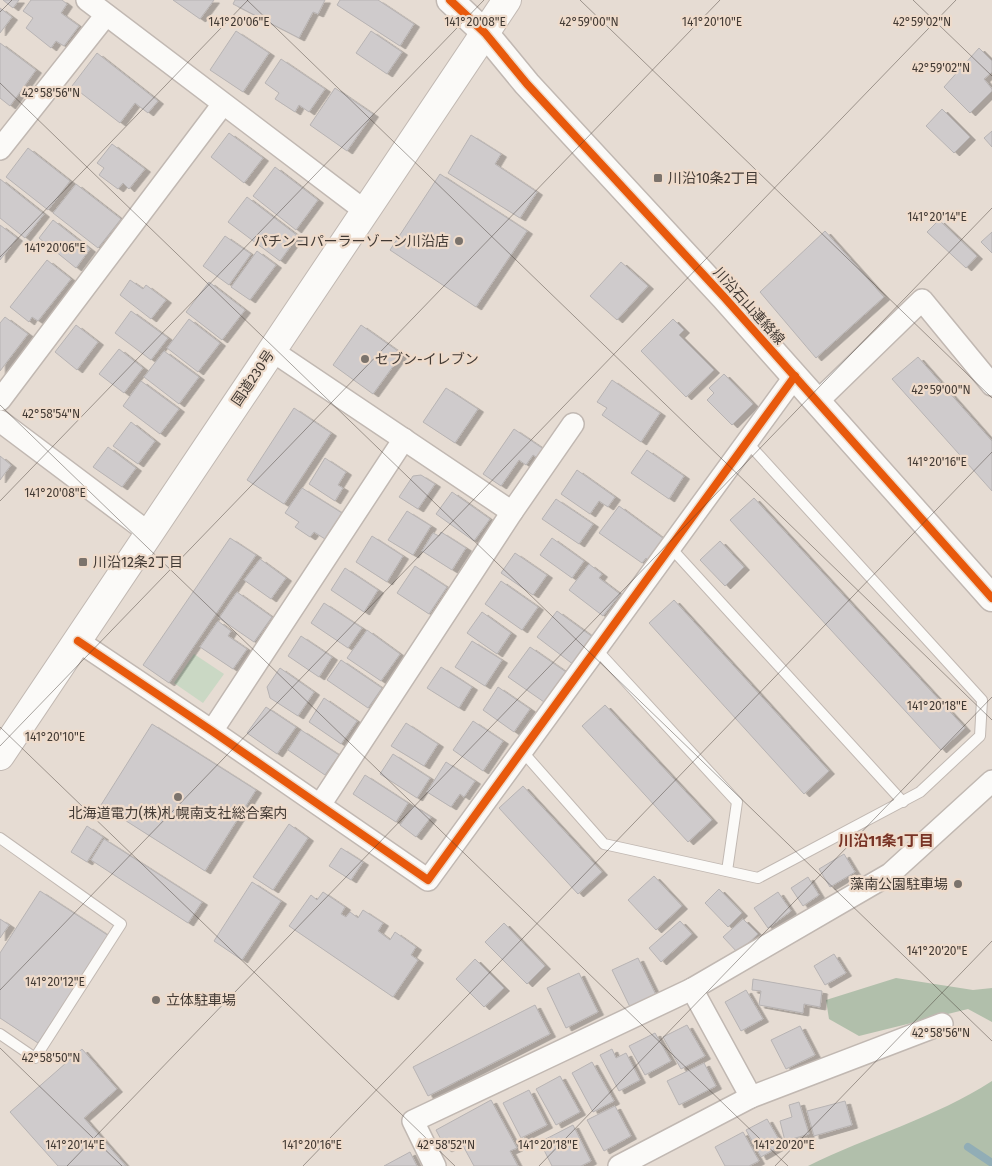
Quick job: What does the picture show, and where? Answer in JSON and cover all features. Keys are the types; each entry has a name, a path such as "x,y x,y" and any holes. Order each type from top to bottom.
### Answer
{"highway":[{"name":"国道230号","path":"0,756 507,0"}],"street":[{"path":"87,0 365,211"},
{"name":"川沿石山連絡線","path":"450,0 485,34 527,84 795,376 992,598"},
{"path":"0,149 106,15"},
{"path":"0,400 223,104"},
{"path":"817,402 922,300 992,385"},
{"path":"271,350 512,512"},
{"path":"78,641 428,880 795,376"},
{"path":"0,421 149,533"},
{"path":"320,805 512,512 573,424"},
{"path":"212,731 404,439"},
{"path":"435,1166 413,1121 692,989 890,874 992,781"},
{"path":"692,989 751,1097"},
{"path":"619,1166 751,1097 942,1024"}],"lane":[{"path":"522,751 604,844 758,878 920,792 980,736 982,700 747,442"},
{"path":"670,548 902,802"},
{"path":"596,649 737,802 727,871"},
{"path":"0,838 121,924 35,1058 0,1034"}],"green space":[{"path":"194,654 224,674 203,703 174,683"},
{"path":"896,978 973,990 992,988 992,1022 968,1009 859,1036 829,1019 826,1000"},
{"path":"992,1081 992,1166 808,1166 948,1106"}],"building":[{"path":"3,0 19,0 13,8"},
{"path":"31,0 62,0 67,4 61,13 79,26 64,46 56,41 51,48 26,28 33,18 23,11"},
{"path":"173,0 214,0 200,19"},
{"path":"235,0 325,0 318,14 313,12 299,38 233,4"},
{"path":"340,0 378,0 414,24 400,46 337,5"},
{"path":"0,8 12,17 0,33"},
{"path":"236,31 269,53 243,92 210,70"},
{"path":"371,31 402,52 387,74 356,53"},
{"path":"0,43 36,70 10,106 0,98"},
{"path":"979,48 992,61 992,72 984,79 992,91 970,113 944,87"},
{"path":"97,53 158,101 148,113 135,103 120,123 72,86"},
{"path":"281,59 325,89 309,112 299,105 295,112 275,99 279,93 265,83"},
{"path":"335,88 373,114 347,151 310,125"},
{"path":"942,109 970,137 954,153 926,126"},
{"path":"992,131 992,147 984,138"},
{"path":"229,133 263,158 244,183 211,157"},
{"path":"471,135 501,154 495,164 537,192 520,218 448,173"},
{"path":"112,144 145,169 129,189 123,183 118,189 99,175 104,168 97,163"},
{"path":"28,148 70,181 48,210 6,177"},
{"path":"275,167 318,200 296,230 253,196"},
{"name":"パチンコパーラーゾーン川沿店","path":"440,174 527,231 476,307 390,250"},
{"path":"0,179 44,214 25,238 0,218"},
{"path":"76,184 121,219 98,248 53,213"},
{"path":"247,197 298,236 280,261 228,222"},
{"path":"53,220 90,249 76,268 39,238"},
{"path":"939,220 977,256 966,268 927,232"},
{"path":"0,225 17,238 0,260"},
{"path":"825,231 884,297 816,358 760,292"},
{"path":"992,232 992,253 981,242"},
{"path":"225,236 251,254 229,285 203,266"},
{"path":"257,251 276,265 250,300 231,287"},
{"path":"47,260 71,279 38,321 32,317 29,322 10,307"},
{"path":"621,262 648,286 617,320 590,296"},
{"path":"130,280 143,289 146,285 166,300 151,319 120,295"},
{"path":"209,282 245,310 222,340 186,312"},
{"path":"131,311 168,338 151,360 115,333"},
{"path":"5,317 28,334 0,371 0,323"},
{"path":"189,319 220,343 198,372 167,348"},
{"path":"673,319 684,330 679,335 714,370 686,397 641,351"},
{"path":"76,325 98,342 77,370 55,352"},
{"path":"361,325 402,354 373,394 333,365"},
{"path":"119,349 143,368 124,393 99,374"},
{"path":"164,351 199,377 179,404 144,377"},
{"path":"918,357 992,441 992,491 892,379"},
{"path":"724,374 753,404 732,425 707,400 714,393 709,388"},
{"path":"612,380 660,413 641,442 602,415 607,408 597,402"},
{"path":"141,381 179,409 160,434 123,406"},
{"path":"446,388 478,409 455,443 423,422"},
{"path":"294,408 331,433 284,504 247,480"},
{"path":"131,422 155,441 138,464 113,446"},
{"path":"514,429 545,450 539,459 533,455 526,465 519,460 501,486 483,474"},
{"path":"108,447 136,468 122,487 93,467"},
{"path":"647,450 684,476 669,499 631,473"},
{"path":"0,456 11,465 0,480"},
{"path":"325,458 346,472 338,485 343,488 335,501 309,484"},
{"path":"577,470 615,497 608,507 599,501 590,514 561,494"},
{"path":"421,475 435,484 418,509 399,497 413,476"},
{"path":"302,488 342,513 325,539 314,532 310,537 295,527 299,522 285,513"},
{"path":"452,492 490,519 474,541 436,514"},
{"path":"754,498 965,728 941,750 730,520"},
{"path":"556,499 593,524 579,544 542,519"},
{"path":"619,506 664,539 648,560 646,558 642,563 599,533"},
{"path":"407,511 431,526 413,555 388,540"},
{"path":"441,532 466,548 452,570 422,551 433,533 439,536"},
{"path":"372,536 403,556 387,582 356,562"},
{"path":"230,538 256,555 169,683 143,665"},
{"path":"552,538 584,561 572,578 540,555"},
{"path":"720,541 744,567 725,586 700,560"},
{"path":"515,553 547,575 533,595 501,573"},
{"path":"260,559 286,578 271,599 244,580"},
{"path":"589,564 602,574 599,578 620,594 603,616 569,590"},
{"path":"415,566 447,587 429,614 397,593"},
{"path":"345,568 378,590 364,612 331,590"},
{"path":"501,581 538,607 522,630 485,604"},
{"path":"237,592 272,617 254,642 219,618"},
{"path":"674,600 829,771 804,794 649,623"},
{"path":"324,603 362,628 348,648 311,623"},
{"path":"557,611 594,638 574,665 537,637"},
{"path":"482,612 511,633 497,654 467,633"},
{"path":"218,621 231,631 228,636 247,649 233,669 200,647"},
{"path":"367,630 400,654 381,681 347,658"},
{"path":"301,636 332,657 319,677 288,656"},
{"path":"472,641 502,660 485,686 455,667"},
{"path":"530,647 566,672 544,702 508,677"},
{"path":"341,660 382,688 368,708 327,680"},
{"path":"441,667 472,687 459,708 427,688"},
{"path":"280,668 314,692 298,716 270,698 267,687"},
{"path":"498,687 530,709 514,732 483,710"},
{"path":"324,698 357,721 341,744 309,722"},
{"path":"605,705 712,820 688,842 582,726"},
{"path":"266,707 296,727 277,754 247,733"},
{"path":"473,721 503,741 483,771 453,750"},
{"path":"406,723 438,744 424,766 391,746"},
{"name":"北海道電力(株)札幌南支社総合案内","path":"152,724 256,790 205,871 101,805"},
{"path":"301,730 339,755 325,775 288,750"},
{"path":"393,754 430,778 417,798 380,774"},
{"path":"446,762 475,781 464,797 460,794 451,807 427,792"},
{"path":"365,775 408,803 396,822 353,794"},
{"path":"523,786 602,872 578,894 499,808"},
{"path":"414,806 431,817 416,837 400,825"},
{"path":"289,824 308,838 273,890 253,877"},
{"path":"87,826 103,837 87,862 71,852"},
{"path":"104,839 202,902 188,923 91,860"},
{"path":"341,848 363,862 351,880 329,866"},
{"path":"844,854 855,872 830,887 819,869"},
{"path":"654,876 682,906 656,930 628,900"},
{"path":"808,877 819,895 803,906 791,888"},
{"path":"252,882 281,901 242,960 214,941"},
{"path":"719,889 742,913 728,927 705,903"},
{"path":"40,891 109,936 38,1043 0,1018 0,953"},
{"path":"323,892 345,907 341,914 346,917 350,912 358,918 363,910 383,923 378,931 390,940 395,932 416,947 411,955 418,960 393,997 289,926 311,895 317,900"},
{"path":"778,892 791,911 768,928 754,908"},
{"path":"0,919 9,925 0,938"},
{"path":"743,919 758,934 738,953 723,937"},
{"path":"680,921 692,934 661,962 649,948"},
{"path":"504,923 545,966 527,984 485,942"},
{"path":"834,954 846,973 825,985 814,966"},
{"path":"638,958 656,995 630,1007 612,970"},
{"path":"475,959 504,988 484,1007 456,979"},
{"path":"579,973 598,1012 566,1028 547,988"},
{"path":"753,979 822,991 820,1007 804,1004 803,1013 759,1005 761,991 752,990"},
{"path":"746,990 763,1019 741,1031 725,1002"},
{"path":"535,1005 550,1034 428,1096 413,1067"},
{"path":"687,1025 705,1056 681,1069 663,1037"},
{"path":"800,1026 815,1055 786,1069 771,1040"},
{"path":"655,1033 671,1061 645,1075 629,1046"},
{"path":"82,1049 117,1089 84,1118 126,1166 58,1166 10,1112"},
{"path":"612,1049 616,1058 626,1053 640,1080 619,1091 600,1055"},
{"path":"592,1062 614,1101 593,1112 572,1073"},
{"path":"704,1063 716,1086 679,1105 667,1081"},
{"path":"560,1076 580,1112 556,1125 536,1089"},
{"path":"529,1090 547,1125 521,1138 503,1103"},
{"path":"491,1100 517,1148 510,1151 518,1166 474,1166 461,1142 446,1149 436,1130"},
{"path":"845,1101 852,1125 814,1136 807,1111"},
{"path":"799,1102 809,1134 785,1141 780,1121 792,1117 789,1105"},
{"path":"615,1106 631,1136 604,1151 587,1120"},
{"path":"767,1119 782,1145 761,1157 746,1130"},
{"path":"573,1125 591,1161 581,1166 552,1166 540,1142"},
{"path":"743,1132 759,1161 749,1166 725,1166 715,1147"},
{"path":"410,1152 417,1166 384,1166"}],"waterway":[{"path":"968,1147 992,1163"}],"cycle path":[{"path":"450,0 485,33 527,84 724,297 992,598"},
{"path":"78,641 428,880 795,376"}],"place":[{"name":"川沿10条2丁目","path":"658,178"},
{"name":"パチンコパーラーゾーン川沿店","path":"459,241"},
{"name":"セブン-イレブン","path":"365,359"},
{"name":"川沿12条2丁目","path":"83,562"},
{"name":"北海道電力(株)札幌南支社総合案内","path":"178,797"},
{"name":"藻南公園駐車場","path":"958,884"},
{"name":"立体駐車場","path":"156,1000"}],"district":[{"name":"川沿11条1丁目","path":"886,841"}]}
